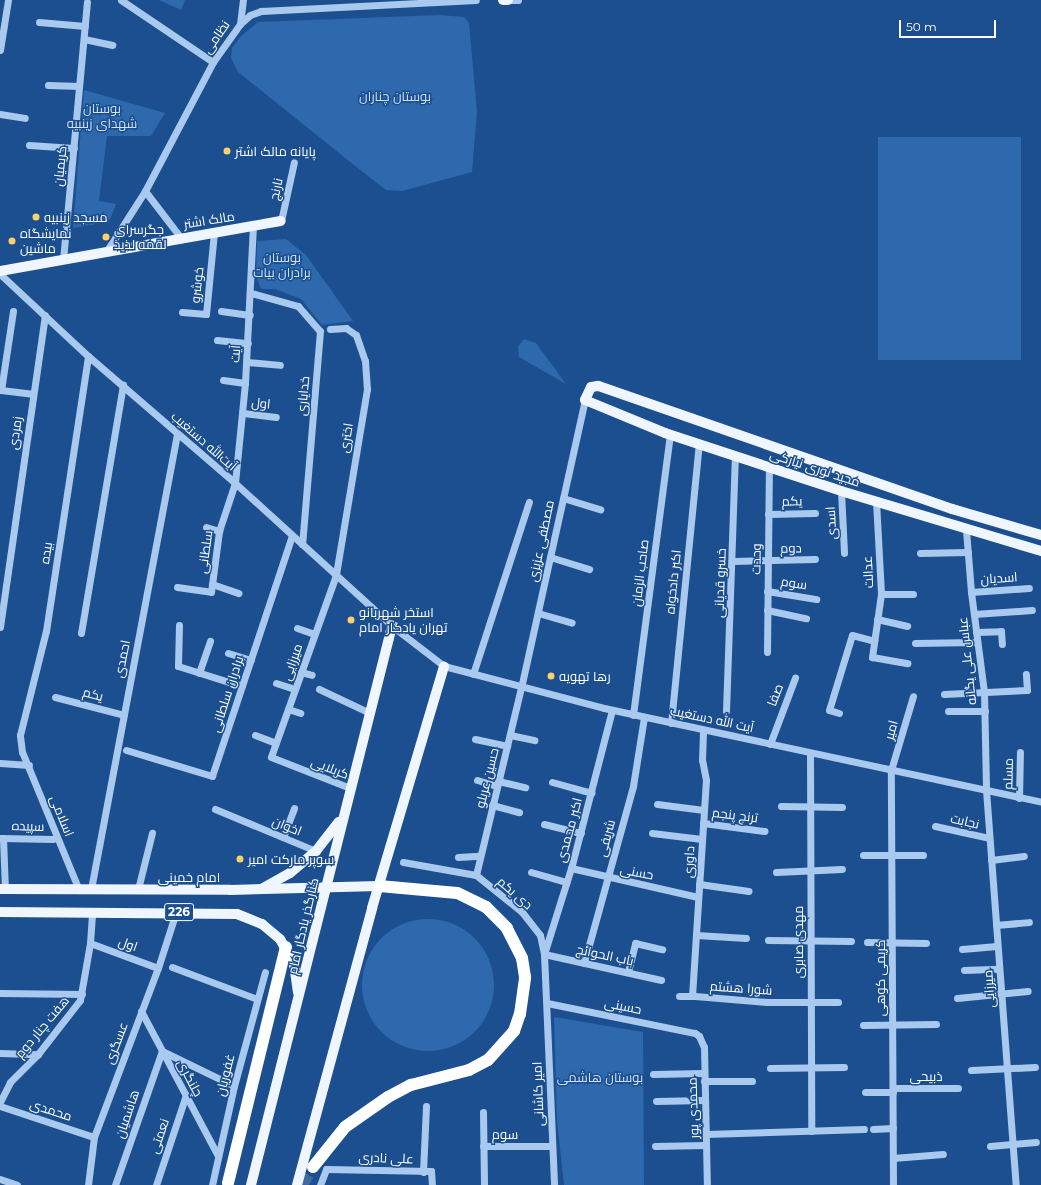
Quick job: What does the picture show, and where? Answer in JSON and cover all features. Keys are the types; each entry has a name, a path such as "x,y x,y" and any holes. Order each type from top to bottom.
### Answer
{"highway":[{"path":"313,1167 345,1127 388,1097 411,1085 469,1070 488,1060 514,1031 520,1014 525,977 522,958 507,928 486,907 457,893 379,886"},
{"path":"228,1183 286,947"}],"main road":[{"path":"503,0 508,0"},
{"name":"مالک اشتر","path":"0,272 180,238 282,221"},
{"name":"مجید نوری نیارکی","path":"1041,535 952,510 598,386 591,387 585,400 699,444 841,491 966,530 1041,551"},
{"name":"کنارگذر یادگار امام","path":"250,1185 298,1005 343,815 392,626"},
{"path":"297,1185 379,886 444,666"},
{"path":"260,889 290,873 316,851 343,815"},
{"name":"امام خمینی","path":"3,889 260,889 379,886"},
{"name":"226","path":"0,912 224,912 250,918 273,931 286,947 294,964 298,1005"}],"street":[{"path":"0,50 2,23 8,0"},
{"path":"121,0 213,62"},
{"path":"240,24 243,0"},
{"name":"نظامی","path":"106,252 145,191 213,62 240,24 250,15 260,11 476,0"},
{"path":"508,0 518,0"},
{"name":"کریمیان","path":"63,260 87,2"},
{"path":"39,22 85,26"},
{"path":"84,39 112,45"},
{"path":"48,85 79,86"},
{"path":"0,114 25,118"},
{"path":"29,145 74,148"},
{"name":"نارنج","path":"282,221 294,162"},
{"path":"145,191 180,238"},
{"name":"آیت","path":"235,483 246,383 254,226"},
{"name":"خوشرو","path":"182,312 206,314 214,232"},
{"name":"آیت‌الله دستغیب","path":"0,272 88,356 235,483 392,626"},
{"name":"خدایاری","path":"251,293 298,306 320,331 302,544"},
{"path":"221,311 250,315"},
{"path":"13,312 1,390 32,394"},
{"name":"زمردی","path":"0,627 32,394 45,315"},
{"name":"اختری","path":"330,329 352,330 363,352 367,374 336,575"},
{"path":"217,340 248,343"},
{"name":"بیده","path":"22,752 20,735 46,631 88,356"},
{"path":"247,362 280,365"},
{"path":"223,380 246,383"},
{"path":"81,633 122,385"},
{"name":"مصطفی عزیزی","path":"521,688 585,400"},
{"name":"اول","path":"243,413 276,417"},
{"name":"احمدی","path":"91,889 177,434"},
{"name":"صاحب الزمان","path":"633,715 670,434"},
{"name":"اکبر دادخواه","path":"671,723 699,444"},
{"name":"خسرو قدیانی","path":"726,711 733,561 735,455"},
{"name":"وحدت","path":"767,652 769,466"},
{"name":"سلطانی","path":"177,587 212,588 219,531 235,483"},
{"name":"اسدی","path":"841,491 844,553"},
{"path":"563,498 600,509"},
{"name":"عدالت","path":"876,501 882,594 872,657 907,663"},
{"path":"473,674 529,502"},
{"name":"یکم","path":"768,514 815,513"},
{"path":"206,527 219,531"},
{"name":"عباس علی یگانه","path":"966,530 971,592 984,692 986,790"},
{"name":"برادران سلطانی","path":"126,750 212,776 292,536"},
{"path":"920,553 968,552"},
{"path":"550,557 589,569"},
{"name":"دوم","path":"733,561 815,559"},
{"name":"میرزایی","path":"271,757 336,575"},
{"path":"212,588 238,593"},
{"name":"اسدیان","path":"971,592 1029,588"},
{"name":"سوم","path":"767,591 816,599"},
{"path":"882,594 913,594"},
{"path":"767,610 806,618"},
{"path":"974,614 1032,610"},
{"path":"538,613 572,623"},
{"path":"877,619 907,626"},
{"path":"179,625 178,666 242,686"},
{"name":"آیت الله دستغیب","path":"392,626 444,666 521,688 633,715 1041,802"},
{"path":"297,628 314,634"},
{"path":"976,632 1001,631 1002,644"},
{"path":"839,713 829,710 852,635 874,641"},
{"path":"199,673 210,642"},
{"path":"915,643 977,642"},
{"path":"228,653 251,660"},
{"path":"301,672 312,675"},
{"path":"944,694 1027,690 1026,674"},
{"name":"صفا","path":"770,744 795,678"},
{"path":"276,683 295,689"},
{"name":"حسین عربلو","path":"476,875 521,688"},
{"path":"319,689 370,713"},
{"name":"امیر","path":"891,770 913,696"},
{"name":"یکم","path":"55,697 124,715"},
{"path":"288,709 300,713"},
{"name":"اکبر محمدی","path":"544,954 581,833 612,710"},
{"path":"948,711 984,712"},
{"name":"شریفی","path":"584,962 633,786 644,717"},
{"name":"داوری","path":"694,996 698,897 706,780 702,760 703,730"},
{"path":"255,735 276,743"},
{"path":"510,735 534,740"},
{"path":"475,739 507,746"},
{"name":"اسلامی","path":"22,752 29,765 79,890"},
{"name":"مسلم","path":"1019,798 1020,752"},
{"name":"مهدی صابری","path":"810,753 811,1131"},
{"name":"کربلایی","path":"271,757 350,788"},
{"path":"0,764 29,765"},
{"name":"کریمی کوهی","path":"891,770 893,1185"},
{"path":"477,780 525,787"},
{"path":"552,782 592,793"},
{"name":"میرزایی","path":"986,790 1016,1185"},
{"path":"657,804 704,810"},
{"path":"492,805 519,812"},
{"path":"781,806 842,807"},
{"path":"283,837 294,808"},
{"name":"اخوان","path":"215,809 316,851"},
{"path":"544,824 581,833"},
{"name":"ترنج پنجم","path":"703,824 764,831"},
{"name":"نجابت","path":"935,826 989,838"},
{"path":"138,889 152,833"},
{"path":"652,833 702,839"},
{"name":"سپیده","path":"3,889 1,838 53,839"},
{"path":"864,855 923,855"},
{"path":"458,857 480,856"},
{"path":"991,860 1024,856"},
{"name":"دی یکم","path":"403,862 476,875 522,912 540,935 544,954 547,1003"},
{"name":"حسنی","path":"571,868 608,878 698,897"},
{"path":"776,872 842,869"},
{"path":"531,872 567,882"},
{"path":"699,884 748,891"},
{"name":"هفت چنار دوم","path":"0,1102 10,1082 38,1054 76,1006 82,994 90,943 92,912"},
{"name":"عسگری","path":"88,1185 94,1137 158,968 176,912"},
{"path":"996,925 1029,922"},
{"path":"696,935 746,938"},
{"path":"768,940 851,941"},
{"path":"628,972 635,942 662,949"},
{"path":"867,942 926,943"},
{"name":"اول","path":"90,943 158,968"},
{"path":"962,949 998,946"},
{"name":"باب الحوائج","path":"544,954 661,980"},
{"path":"172,967 257,999"},
{"path":"964,970 999,968"},
{"name":"غفوریان","path":"212,1185 234,1086 265,972"},
{"path":"957,998 1028,991"},
{"path":"0,993 82,994"},
{"name":"شورا هشتم","path":"679,996 810,1003 838,1002"},
{"name":"حسینی","path":"547,1003 695,1033"},
{"name":"امیر کاشانی","path":"547,1003 554,1185"},
{"name":"چلنگری","path":"141,1011 218,1156"},
{"path":"863,1025 936,1024"},
{"name":"محمدی پور","path":"695,1033 703,1041 707,1185"},
{"path":"162,1051 234,1086"},
{"name":"هاشمیان","path":"115,1185 162,1051"},
{"path":"0,1053 38,1054"},
{"path":"971,1070 1035,1067"},
{"path":"770,1068 844,1068"},
{"path":"653,1074 704,1073"},
{"path":"704,1081 752,1081"},
{"name":"ذبیحی","path":"865,1092 958,1088"},
{"name":"نعمتی","path":"156,1185 186,1096"},
{"path":"656,1101 705,1100"},
{"name":"محمدی","path":"0,1106 94,1137"},
{"path":"423,1172 426,1106"},
{"path":"482,1112 484,1185"},
{"path":"873,1129 893,1128"},
{"path":"706,1134 864,1129"},
{"path":"990,1146 1036,1142"},
{"path":"655,1146 706,1145"},
{"name":"سوم","path":"483,1146 552,1146"},
{"path":"893,1158 943,1154"},
{"name":"علی نادری","path":"320,1185 326,1169 430,1171 432,1185"},
{"path":"0,1178 18,1185"}],"green space":[{"path":"159,0 185,0 181,10"},
{"name":"بوستان چناران","path":"440,15 464,17 469,23 477,112 472,172 402,191 386,190 238,72 231,58 232,48 241,36 258,22"},
{"name":"بوستان شهدای زینبیه","path":"84,90 165,113 151,136 107,136 99,201 116,204 109,222 73,228"},
{"path":"878,137 1021,137 1021,360 878,360"},
{"name":"بوستان برادران بیات","path":"286,239 306,255 353,321 322,325 301,299 275,289 261,289 256,276 257,241"},
{"path":"524,339 536,343 566,384 519,357 518,347"},
{"path":"428,919 453,924 465,930 479,943 489,960 494,985 489,1010 483,1022 470,1036 453,1046 428,1051 403,1046 391,1040 377,1027 367,1010 362,985 367,960 373,948 386,934 403,924"},
{"name":"بوستان هاشمی","path":"554,1017 643,1032 644,1185 564,1185 557,1121"}],"tunnel":[{"path":"302,1185 313,1167"}],"place":[{"name":"پایانه مالک اشتر","path":"227,151"},
{"name":"مسجد زینبیه","path":"36,217"},
{"name":"جگرسرای لقمه لذیذ","path":"106,237"},
{"name":"نمایشگاه ماشین","path":"12,241"},
{"name":"استخر شهربانو تهران یادگار امام","path":"351,620"},
{"name":"رها تهویه","path":"551,676"},
{"name":"سوپر مارکت امیر","path":"240,859"}]}
